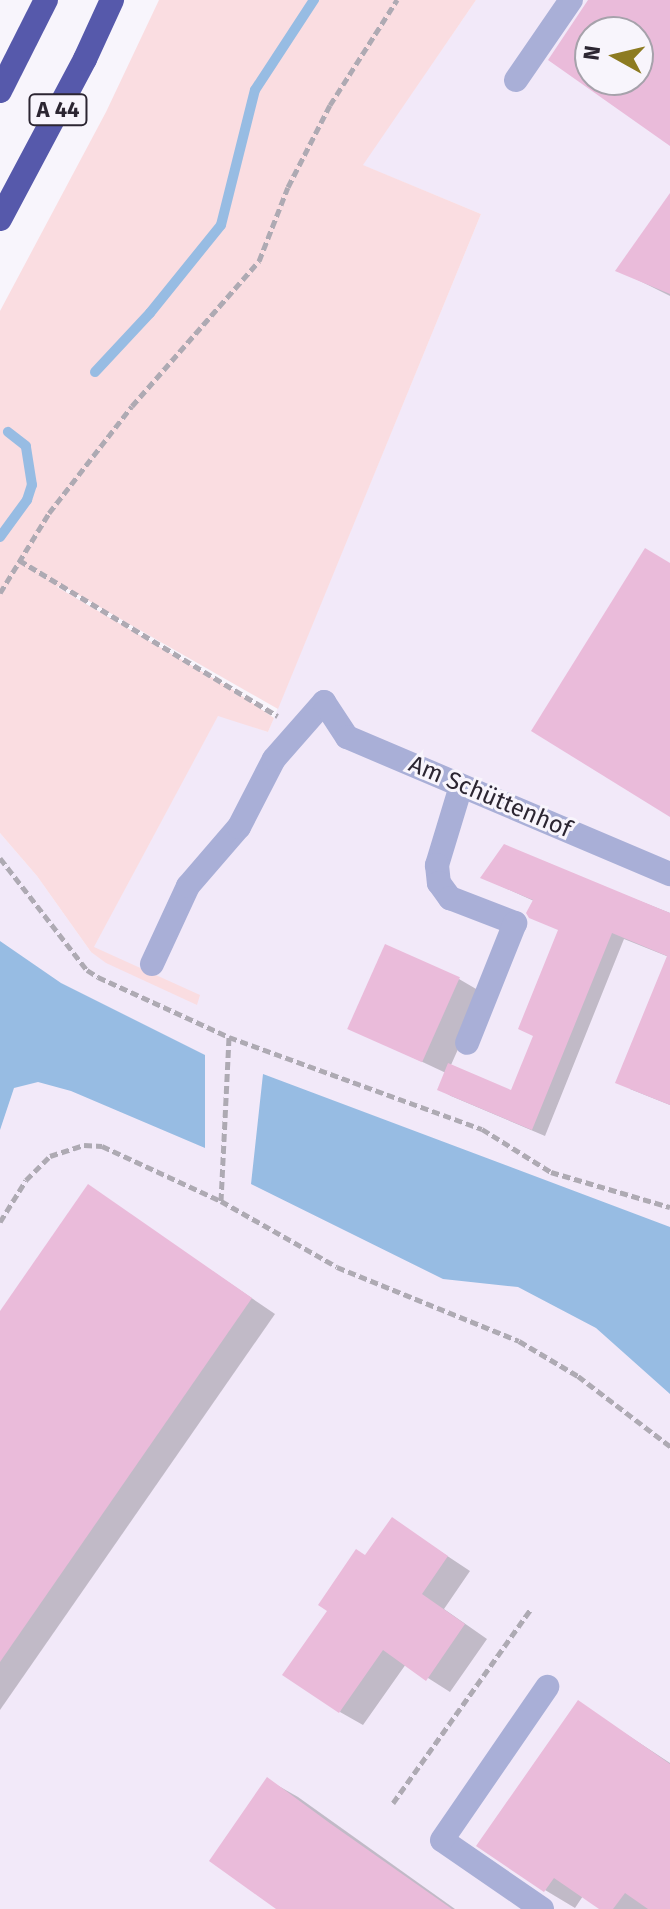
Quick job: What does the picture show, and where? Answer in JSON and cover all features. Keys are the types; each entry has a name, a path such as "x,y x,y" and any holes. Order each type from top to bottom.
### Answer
{"highway":[{"name":"A 44","path":"0,91 46,0"},
{"name":"A 44","path":"0,219 112,0"}],"street":[{"path":"516,80 571,0"},
{"path":"152,964 188,886 239,827 274,759 324,702"},
{"name":"Am Schüttenhof","path":"324,702 347,737 670,874"},
{"path":"461,786 437,865 439,883 450,898 515,923 467,1043"},
{"path":"542,1909 442,1840 547,1687"}],"path":[{"path":"0,593 49,513 132,406 259,261 288,187 330,105 397,0"},
{"path":"19,560 278,716 324,702"},
{"path":"0,858 87,970 229,1037 482,1129 551,1172 670,1207"},
{"path":"221,1201 229,1037"},
{"path":"0,1222 26,1180 50,1156 84,1145 102,1146 221,1201 337,1267 394,1293 519,1341 578,1376 670,1446"},
{"path":"393,1803 531,1609"}],"shaded area":[{"path":"159,0 476,0 363,165 481,214 278,709 61,585 57,587 232,689 274,718 268,732 218,716 94,947 200,995 197,1005 106,963 91,952 37,876 0,833 0,311 106,112"},
{"path":"476,0 670,0 670,1909 0,1909 0,833 37,876 91,952 218,715 268,732 481,214 362,165"}],"water":[{"path":"0,941 61,983 205,1055 205,1148 71,1091 38,1082 14,1088 0,1130"},
{"path":"263,1074 670,1227 670,1394 596,1328 518,1287 443,1279 251,1184"}],"building":[{"path":"588,0 670,0 670,146 599,96 654,96 654,16 577,16"},
{"path":"574,21 574,78 548,60"},
{"path":"670,193 670,294 615,271"},
{"path":"645,548 670,563 670,817 531,731"},
{"path":"504,844 670,913 670,1105 615,1083 667,956 612,933 532,1130 437,1090 448,1063 511,1090 533,1036 518,1029 558,930 529,918 526,913 533,900 480,878"},
{"path":"385,944 460,977 422,1062 347,1029"},
{"path":"88,1184 252,1298 0,1662 0,1311"},
{"path":"392,1517 448,1556 422,1594 465,1624 426,1681 383,1650 339,1713 282,1675 327,1611 318,1605 356,1549 365,1555"},
{"path":"578,1700 670,1764 670,1909 648,1909 625,1893 613,1909 599,1909 554,1878 544,1892 476,1846"},
{"path":"267,1777 452,1909 276,1909 209,1861"}],"waterway":[{"path":"95,372 150,313 221,225 255,90 314,0"},
{"path":"0,537 27,500 32,485 26,446 8,432"}]}
